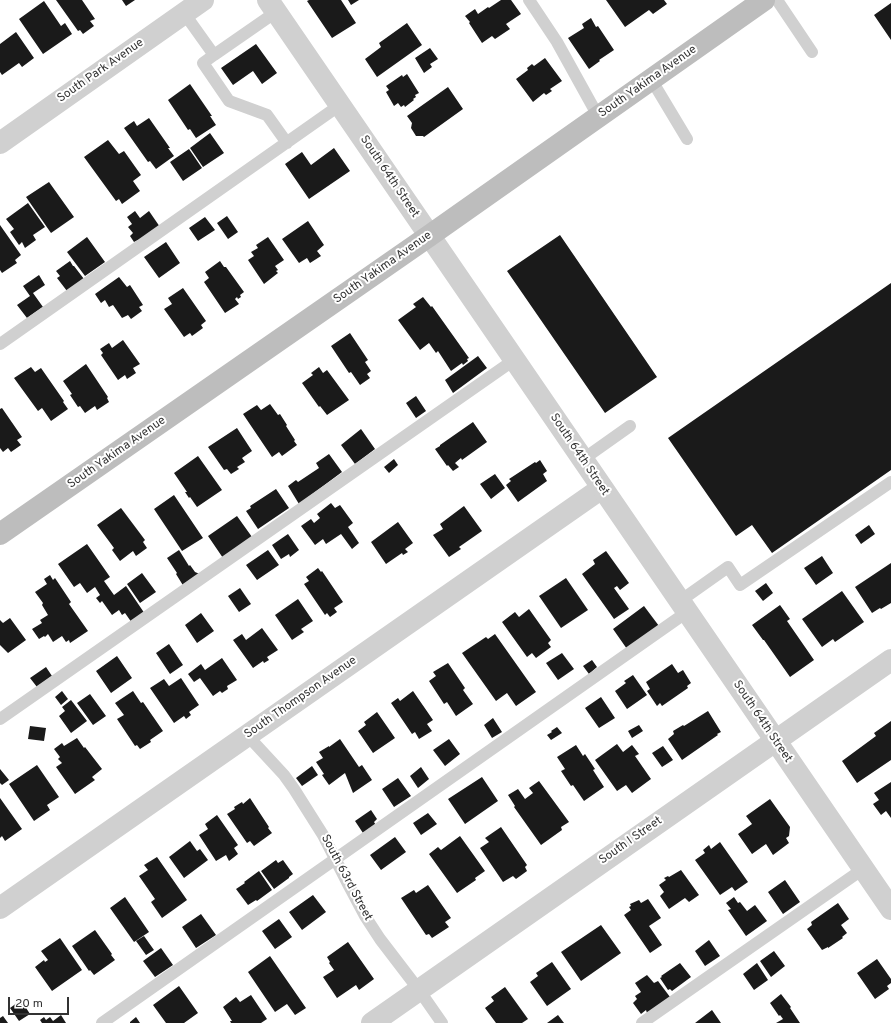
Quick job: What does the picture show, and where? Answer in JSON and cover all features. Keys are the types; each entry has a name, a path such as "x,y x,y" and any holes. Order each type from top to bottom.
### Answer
{"main road":[{"name":"South Yakima Avenue","path":"0,534 430,236 764,0"}],"street":[{"name":"South Park Avenue","path":"0,143 202,0"},
{"name":"South 64th Street","path":"272,6 891,909"},
{"name":"South Thompson Avenue","path":"0,908 602,488"},
{"name":"South I Street","path":"372,1023 891,660"}],"lane":[{"path":"529,0 557,42 598,116"},
{"path":"777,0 812,52"},
{"path":"272,6 203,63 229,101 267,115 287,143"},
{"path":"184,13 214,55"},
{"path":"651,79 687,139"},
{"path":"0,344 340,105"},
{"path":"0,719 514,360"},
{"path":"582,460 630,426"},
{"path":"102,1023 336,859 683,606 728,567 740,585 891,482"},
{"name":"South 63rd Street","path":"247,735 284,775 294,789 320,830 365,916 380,939 442,1023"},
{"path":"642,1023 863,869"}],"building":[{"path":"56,0 82,0 95,19 90,21 94,26 83,34 80,30 78,31"},
{"path":"122,0 135,0 126,6"},
{"path":"341,0 356,23 332,38 307,1"},
{"path":"348,0 359,0 351,5"},
{"path":"501,0 511,0 521,14 506,24 510,29 495,39 492,36 482,43 465,16 475,9 478,14"},
{"path":"606,0 664,0 667,4 653,14 649,10 625,27"},
{"path":"44,1 61,26 65,23 72,34 43,54 19,19"},
{"path":"891,3 891,40 874,15"},
{"path":"591,18 614,50 589,69 568,38 584,28 582,24"},
{"path":"407,23 422,45 377,77 365,59 381,47 379,43"},
{"path":"16,32 34,58 22,67 19,63 2,75 0,72 0,44"},
{"path":"256,44 277,73 262,84 253,71 233,85 221,68"},
{"path":"430,48 438,59 430,64 432,67 424,73 415,58"},
{"path":"545,58 562,81 550,89 552,91 546,95 544,93 533,102 516,79 528,70 527,68 532,64 534,66"},
{"path":"407,74 419,93 415,95 416,97 413,99 414,100 405,107 404,105 401,107 398,103 394,106 386,92 389,90 386,86 402,75 403,77"},
{"path":"190,84 212,116 210,116 216,125 196,138 190,129 188,130 168,100"},
{"path":"448,87 463,109 424,137 416,136 411,128 412,123 407,116"},
{"path":"149,118 174,156 156,169 150,161 148,162 124,128 134,121 137,126"},
{"path":"210,133 224,153 203,167 190,148"},
{"path":"108,140 119,154 124,151 141,175 133,181 140,191 122,204 119,199 116,201 84,157"},
{"path":"334,148 350,171 309,199 285,164 302,152 311,165"},
{"path":"189,149 202,168 183,181 170,162"},
{"path":"49,182 74,217 51,233 26,197"},
{"path":"28,203 45,227 33,235 36,240 25,248 22,242 19,245 10,232 14,229 6,219"},
{"path":"135,211 140,218 149,211 160,227 139,242 138,240 134,242 130,236 133,233 128,227 132,224 127,217"},
{"path":"227,216 238,232 228,239 217,223"},
{"path":"205,217 215,230 198,241 189,228"},
{"path":"308,221 324,245 317,251 321,256 310,263 307,258 299,263 282,239"},
{"path":"0,225 21,255 15,260 17,263 2,273 0,270"},
{"path":"560,235 657,377 605,413 507,271"},
{"path":"87,237 105,262 85,276 67,252"},
{"path":"268,237 284,260 275,266 278,273 264,284 248,260 254,256 251,252 258,248 256,245"},
{"path":"166,242 180,263 159,278 144,257"},
{"path":"70,261 84,279 67,291 57,278 60,276 56,271"},
{"path":"220,261 244,292 240,295 241,297 238,299 237,297 235,299 239,304 225,313 204,282 209,278 205,272"},
{"path":"39,275 45,285 33,293 43,307 27,318 17,305 30,296 23,286"},
{"path":"119,277 127,287 130,285 143,305 139,307 142,311 131,319 128,315 122,318 113,305 109,307 105,300 101,303 95,294"},
{"path":"891,283 891,470 772,553 752,525 736,536 668,438"},
{"path":"183,288 206,321 201,325 203,328 192,336 190,333 184,337 164,309 172,304 168,298"},
{"path":"423,297 431,307 432,306 469,358 463,365 462,363 451,371 438,351 436,353 429,343 420,350 398,320 416,307 413,304"},
{"path":"350,333 368,360 365,362 371,371 367,374 370,378 360,385 351,372 349,373 331,346"},
{"path":"123,340 140,364 133,368 136,373 127,379 125,375 118,380 101,355 103,353 100,349 109,343 112,348"},
{"path":"478,356 487,368 453,393 445,380"},
{"path":"86,364 108,397 109,402 97,410 95,406 85,413 80,406 78,407 70,395 72,394 63,381"},
{"path":"31,367 35,372 41,368 68,409 51,421 42,408 38,411 14,378"},
{"path":"319,367 323,373 327,370 349,400 327,415 320,406 319,407 302,383 313,375 311,373"},
{"path":"416,396 426,411 416,418 406,403"},
{"path":"270,404 278,415 280,414 297,445 282,456 279,452 272,457 243,414 257,405 261,410"},
{"path":"2,408 22,437 17,440 21,445 11,452 8,448 3,452 0,448 0,409"},
{"path":"473,422 487,442 462,460 461,458 455,463 459,467 453,471 448,465 447,466 435,449"},
{"path":"237,428 252,451 242,458 245,462 237,467 239,469 231,474 227,469 224,470 208,447"},
{"path":"361,429 375,449 355,464 341,445"},
{"path":"329,454 342,472 299,504 288,486 296,480 298,482 319,468 316,463"},
{"path":"198,456 222,490 197,507 190,497 189,498 185,492 187,492 174,473"},
{"path":"394,459 398,465 389,473 384,467"},
{"path":"540,460 547,471 543,474 547,481 518,502 506,485 511,481 509,479"},
{"path":"495,474 505,488 491,499 480,484"},
{"path":"276,489 289,508 258,529 246,511 251,508 250,506"},
{"path":"174,495 203,538 182,551 154,509"},
{"path":"331,503 335,508 340,505 353,523 348,527 359,543 352,549 341,534 326,544 323,539 315,545 301,526 311,519 314,523 320,518 317,514"},
{"path":"464,506 482,531 459,547 461,549 449,557 433,535 443,529 440,524"},
{"path":"121,508 145,540 143,542 147,548 136,556 133,551 120,561 112,550 114,548 97,525"},
{"path":"237,516 252,537 223,558 208,536"},
{"path":"398,522 413,543 405,549 408,552 403,555 402,553 386,564 371,542"},
{"path":"869,525 875,534 861,544 855,535"},
{"path":"288,534 299,550 290,557 289,554 281,559 272,545"},
{"path":"87,544 110,577 104,581 114,595 126,586 145,614 132,623 125,613 122,615 119,610 112,615 102,601 100,603 96,598 100,595 95,587 87,593 80,583 74,587 58,564"},
{"path":"179,550 189,566 190,565 195,572 202,575 184,587 167,558"},
{"path":"268,550 279,565 257,580 246,565"},
{"path":"606,551 629,583 620,590 617,586 614,588 629,609 614,619 582,574 595,564 593,560"},
{"path":"822,556 833,573 816,585 804,568"},
{"path":"891,563 891,603 872,613 855,587"},
{"path":"318,568 321,572 322,571 343,602 334,608 337,612 330,617 327,613 325,615 304,584 309,581 306,577"},
{"path":"142,573 156,592 140,603 127,584"},
{"path":"50,575 53,580 55,578 71,602 69,604 88,631 70,643 69,640 66,642 62,636 53,642 48,634 39,639 32,629 42,623 40,620 48,615 42,605 43,603 35,592 47,584 44,579"},
{"path":"566,578 588,610 561,628 539,596"},
{"path":"766,583 773,593 763,601 755,591"},
{"path":"240,588 251,604 239,612 228,596"},
{"path":"842,591 864,622 835,642 833,639 822,647 802,619"},
{"path":"298,599 313,621 301,629 304,632 292,640 275,615"},
{"path":"780,605 790,619 787,621 814,660 790,677 752,625"},
{"path":"644,606 659,626 627,649 613,629"},
{"path":"529,609 551,640 548,643 551,647 536,658 532,653 527,657 502,622 515,612 519,617"},
{"path":"201,613 214,631 197,643 185,625"},
{"path":"10,618 26,640 8,653 0,645 0,620 3,623"},
{"path":"262,628 278,650 267,657 269,660 264,663 263,661 253,668 233,640 242,634 246,640"},
{"path":"495,634 536,692 516,706 507,693 496,701 462,653 486,637 488,639"},
{"path":"169,644 183,665 170,674 156,653"},
{"path":"562,653 574,669 558,680 546,663"},
{"path":"117,656 132,678 111,693 96,671"},
{"path":"222,658 237,680 227,686 228,689 222,693 220,691 213,696 200,678 194,682 188,674 201,664 205,670"},
{"path":"592,660 597,667 589,674 583,666"},
{"path":"448,663 465,688 463,690 473,704 456,716 447,702 444,704 429,681 436,676 433,672"},
{"path":"672,664 678,673 683,670 691,683 687,686 688,688 662,706 660,703 657,706 647,691 650,689 646,682"},
{"path":"46,667 52,676 37,687 30,678"},
{"path":"633,675 647,695 627,709 615,691 626,683 624,681"},
{"path":"181,678 199,705 189,712 191,715 186,719 184,716 174,723 150,688 164,679 169,686"},
{"path":"62,691 68,699 61,705 55,697"},
{"path":"133,691 141,703 143,702 163,731 150,740 151,742 140,749 137,745 135,746 117,719 124,715 115,703"},
{"path":"413,691 433,720 427,724 432,731 419,739 415,732 412,734 391,703 398,698 400,701"},
{"path":"90,694 106,716 93,725 77,703"},
{"path":"601,697 615,718 599,728 585,708"},
{"path":"71,700 87,721 71,733 59,716 65,711 62,707"},
{"path":"708,711 721,732 682,760 668,739 674,734 673,731"},
{"path":"377,712 395,738 373,753 358,731 366,725 364,722"},
{"path":"493,718 502,732 492,738 484,725"},
{"path":"891,721 891,760 857,783 842,761 876,736 874,733"},
{"path":"639,725 643,731 632,738 628,731"},
{"path":"30,726 46,728 44,741 28,739"},
{"path":"557,727 562,733 551,740 547,735"},
{"path":"77,738 102,769 92,777 95,780 75,794 56,767 62,763 58,759 60,757 54,749 62,743 64,746"},
{"path":"340,739 359,767 362,765 372,780 353,793 345,773 329,785 316,762 323,758 319,752"},
{"path":"449,739 460,754 445,766 433,750"},
{"path":"617,744 623,752 632,745 639,754 635,756 651,779 632,793 626,785 617,791 595,760"},
{"path":"576,745 583,756 585,754 595,769 593,770 604,787 584,801 561,771 565,769 557,757"},
{"path":"663,746 673,760 662,767 652,753"},
{"path":"37,765 59,797 47,805 50,810 34,821 9,784"},
{"path":"312,766 318,775 302,786 296,778"},
{"path":"421,767 429,779 418,788 410,776"},
{"path":"0,769 9,780 2,785 0,783"},
{"path":"482,777 498,801 465,824 448,799"},
{"path":"398,778 411,796 394,807 382,789"},
{"path":"539,781 569,822 561,827 562,830 541,845 514,807 515,806 508,795 518,789 525,799 533,793 529,788"},
{"path":"891,782 891,818 886,811 881,815 873,804 879,800 874,793"},
{"path":"0,798 22,829 5,841 2,836 0,838"},
{"path":"250,798 272,833 254,846 250,841 247,843 227,814 235,809 234,807 242,802 243,804"},
{"path":"770,799 790,827 789,836 786,838 789,843 773,855 766,844 752,854 738,834 752,824 746,816"},
{"path":"371,810 377,819 374,822 377,827 365,836 355,821"},
{"path":"428,813 437,824 421,835 413,823"},
{"path":"217,815 238,845 234,848 238,854 229,861 226,855 216,861 199,835 208,829 205,824"},
{"path":"501,827 527,865 525,867 527,871 516,879 513,876 503,882 480,848 489,842 485,838"},
{"path":"460,836 485,871 475,878 476,880 457,893 429,854 438,847 441,850"},
{"path":"395,837 406,852 381,870 370,855"},
{"path":"190,841 197,851 200,849 208,860 184,878 169,857"},
{"path":"720,842 748,882 735,891 732,887 720,895 695,860 705,853 703,850 709,845 711,849"},
{"path":"157,857 187,900 162,918 151,902 155,899 139,876 148,870 144,865"},
{"path":"276,860 278,863 283,860 293,874 274,889 261,871"},
{"path":"681,870 699,895 689,902 685,898 669,909 660,896 664,892 659,885 666,880 664,878 669,877"},
{"path":"259,871 272,890 257,901 256,900 248,905 236,889"},
{"path":"785,880 800,902 783,914 768,892"},
{"path":"428,885 451,918 445,922 449,927 432,938 429,934 426,935 401,898 414,890 416,893"},
{"path":"313,895 326,912 302,930 289,912"},
{"path":"125,897 149,932 134,942 110,908"},
{"path":"734,897 747,911 755,905 767,921 746,936 728,910 731,909 726,903"},
{"path":"648,899 661,918 649,926 662,945 650,953 624,915 631,910 629,907 631,906 630,904 639,900 641,903"},
{"path":"838,903 849,919 841,925 847,933 842,937 843,938 828,948 822,950 807,929 812,925 811,922"},
{"path":"201,914 216,935 196,948 182,927"},
{"path":"279,919 292,937 275,949 262,931"},
{"path":"601,925 621,953 581,981 561,952"},
{"path":"95,930 115,960 94,975 90,970 89,971 72,946"},
{"path":"144,936 154,950 146,955 136,941"},
{"path":"60,938 82,970 52,991 35,967 44,960 45,962 48,960 41,951"},
{"path":"709,940 720,956 705,966 695,951"},
{"path":"348,942 374,979 359,990 356,985 337,998 323,977 334,970 327,957"},
{"path":"161,948 173,965 155,977 143,961"},
{"path":"774,951 785,966 771,977 760,961"},
{"path":"270,956 306,1008 295,1015 287,1004 275,1012 248,972"},
{"path":"877,959 891,979 891,983 887,986 889,989 875,999 857,973"},
{"path":"552,962 571,989 547,1006 530,982 538,976 536,973"},
{"path":"680,963 691,977 672,991 670,989 668,990 660,978"},
{"path":"757,963 768,980 754,990 743,974"},
{"path":"647,975 654,983 658,981 670,997 647,1013 646,1010 641,1014 633,1003 637,999 635,996 641,992 635,983"},
{"path":"179,986 198,1013 184,1023 166,1023 153,1005"},
{"path":"505,987 528,1019 522,1023 496,1023 485,1008 494,1001 491,997"},
{"path":"781,994 791,1007 790,1008 800,1023 776,1023 783,1019 780,1015 779,1016 770,1003"},
{"path":"251,995 267,1019 261,1023 231,1023 230,1021 232,1021 223,1007 236,997 240,1002"},
{"path":"21,1000 30,1014 19,1021 10,1008"},
{"path":"712,1010 721,1023 695,1023"},
{"path":"61,1015 66,1023 42,1023 40,1020 44,1017 46,1020 50,1017 53,1021"},
{"path":"558,1015 564,1023 547,1023"},
{"path":"3,1016 8,1023 0,1023 0,1018"},
{"path":"136,1017 140,1023 130,1023 130,1022"}]}
